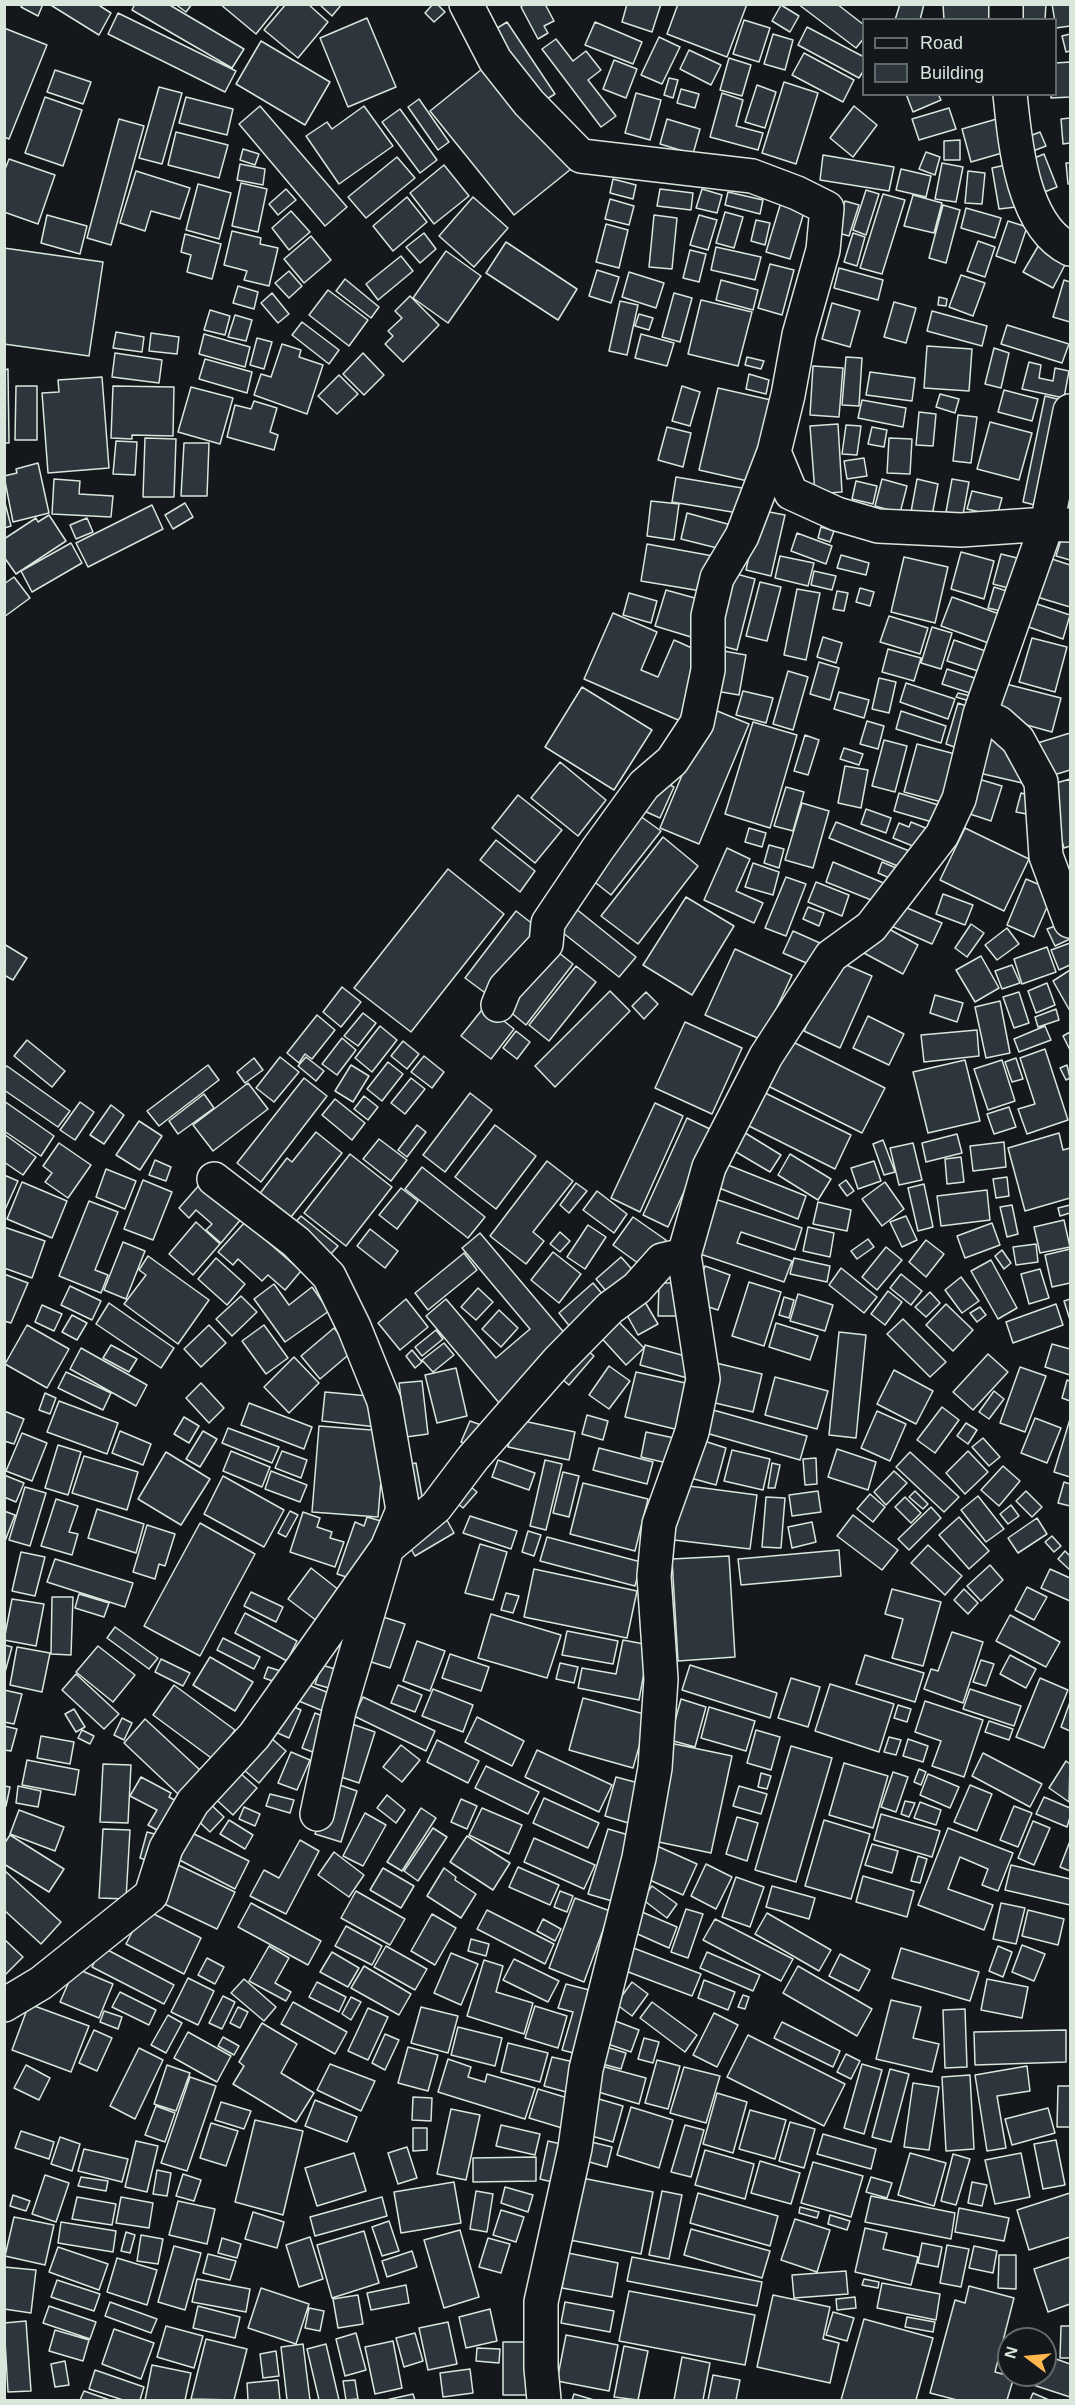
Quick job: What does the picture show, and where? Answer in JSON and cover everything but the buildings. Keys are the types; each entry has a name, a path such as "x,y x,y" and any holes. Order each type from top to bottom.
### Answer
{"street":[{"path":"466,4 495,60 529,103 581,156 752,176 797,193 827,208 823,250 799,335 774,452 742,536 717,578 708,616 708,670 697,723 672,761 644,785 597,850 548,922 546,944 505,988 498,1005"},
{"path":"1010,96 1025,189 1040,220 1056,242 1071,249"},
{"path":"544,2400 541,2368 541,2302 575,2148 586,2069 639,1858 655,1768 661,1679 654,1576 659,1524 692,1432 703,1379 684,1255 709,1167 766,1056 831,956 871,927 942,835 959,799 980,714 1059,524 1071,411"},
{"path":"774,452 791,493 837,514 878,526 961,530 1059,524"},
{"path":"980,714 999,723 1018,740 1041,782 1046,856 1071,921"},
{"path":"214,1179 296,1242 329,1276 354,1327 384,1401 403,1510 387,1548 339,1711 317,1814"},
{"path":"4,2005 41,1983 151,1895 166,1848 193,1802 254,1736 387,1548 436,1507 473,1458 558,1361 610,1308 637,1288 662,1260 684,1255"}]}
